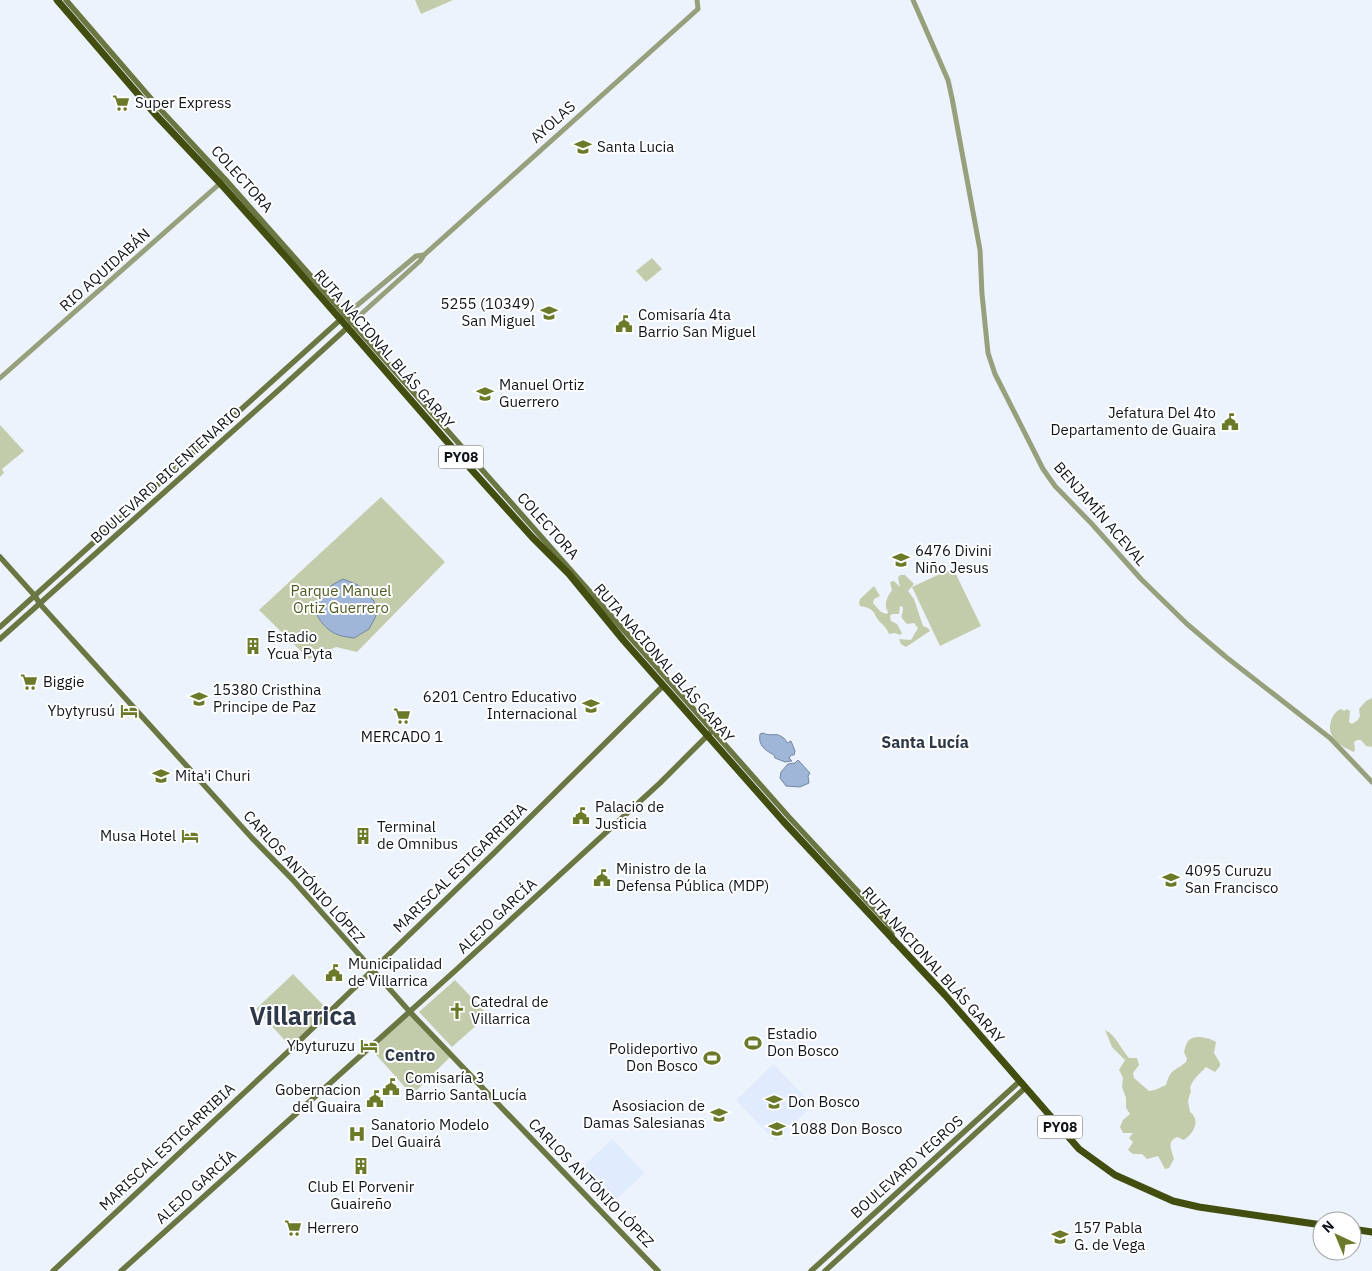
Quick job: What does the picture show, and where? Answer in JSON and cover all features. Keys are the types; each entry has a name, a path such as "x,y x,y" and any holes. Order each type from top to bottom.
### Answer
{"highway":[{"name":"RUTA NACIONAL BLÁS GARAY","path":"57,0 154,114 223,181 532,537 569,574 663,686 710,733 783,821 944,995 1079,1149 1124,1180 1173,1201 1199,1207 1312,1224"}],"main road":[{"name":"COLECTORA","path":"66,0 223,181"},
{"name":"BOULEVARD BICENTENARIO","path":"0,627 342,318"},
{"name":"COLECTORA","path":"349,326 398,376 631,638 710,733 888,924 891,928 893,940"},
{"name":"BOULEVARD BICENTENARIO","path":"0,639 349,326"},
{"name":"CARLOS ANTÓNIO LÓPEZ","path":"0,557 40,604 252,838 292,879 410,1012 658,1271"},
{"name":"MARISCAL ESTIGARRIBIA","path":"53,1271 269,1069 573,776 663,686"},
{"name":"ALEJO GARCÍA","path":"121,1271 410,1012 653,789 710,733"},
{"name":"BOULEVARD YEGROS","path":"811,1271 1020,1081"},
{"name":"BOULEVARD YEGROS","path":"825,1271 1025,1088"}],"street":[{"name":"AYOLAS","path":"424,254 698,8 697,0"},
{"name":"BENJAMÍN ACEVAL","path":"913,0 948,80 952,98 980,250 988,353 995,374 1043,469 1055,486 1091,523 1141,580 1187,624 1330,738 1372,782"},
{"name":"RIO AQUIDABÁN","path":"0,378 223,181"},
{"path":"342,318 416,256 424,254"},
{"path":"349,326 420,261 424,254"}],"shaded area":[{"name":"Don Bosco","path":"773,1064 813,1105 775,1141 736,1100"},
{"path":"612,1139 645,1173 607,1208 575,1174"}],"green space":[{"path":"415,0 453,0 421,14"},
{"path":"652,258 662,269 646,282 636,271"},
{"path":"0,425 24,451 2,469 4,473 0,477"},
{"name":"Parque Manuel Ortiz Guerrero","path":"381,497 445,562 357,652 336,647 309,659 259,610"},
{"path":"953,568 981,626 940,646 912,587"},
{"path":"900,575 905,575 914,584 908,591 914,599 923,626 930,631 906,647 901,644 899,639 911,640 918,628 914,623 907,624 903,619 903,607 900,606 899,614 892,614 890,616 891,621 897,624 902,633 900,635 895,633 889,634 872,611 860,606 859,603 860,599 874,586 880,596 874,599 873,603 881,612 887,614 886,601 892,590 890,582 894,581 900,587 898,578"},
{"path":"1372,698 1372,747 1366,746 1361,740 1357,740 1354,742 1354,752 1339,744 1332,736 1331,721 1338,711 1347,709 1350,711 1349,722 1352,724 1360,716 1359,709 1366,701"},
{"path":"293,974 328,1010 291,1047 256,1009"},
{"path":"455,980 488,1015 452,1047 419,1012"},
{"path":"410,1014 451,1056 412,1095 371,1049"},
{"path":"1105,1030 1115,1039 1129,1058 1137,1058 1139,1065 1133,1073 1134,1078 1149,1091 1166,1085 1171,1073 1186,1062 1187,1059 1184,1052 1189,1040 1199,1037 1216,1042 1214,1053 1220,1066 1215,1072 1206,1067 1191,1085 1188,1101 1190,1112 1196,1123 1191,1134 1184,1140 1177,1137 1172,1141 1171,1146 1174,1159 1169,1168 1165,1169 1158,1156 1147,1159 1142,1154 1133,1154 1128,1150 1133,1142 1129,1138 1133,1133 1123,1133 1120,1127 1123,1120 1130,1114 1126,1108 1126,1098 1122,1087 1123,1078 1119,1070 1125,1060 1112,1047"}],"water":[{"path":"343,579 358,585 374,601 376,616 369,629 354,638 341,636 331,631 316,613 317,601 321,595 325,590"},
{"path":"760,734 780,736 787,743 791,741 795,751 794,755 791,755 789,758 792,761 785,762 775,758 774,755 765,749 760,742"},
{"path":"798,760 810,773 808,776 809,783 800,787 786,786 780,778 781,772 788,764 795,763"}],"place":[{"name":"Super Express","path":"121,103"},
{"name":"Santa Lucia","path":"583,147"},
{"name":"5255 (10349) San Miguel","path":"549,313"},
{"name":"Comisaría 4ta Barrio San Miguel","path":"624,324"},
{"name":"Manuel Ortiz Guerrero","path":"485,394"},
{"name":"Jefatura Del 4to Departamento de Guaira","path":"1230,422"},
{"name":"6476 Divini Niño Jesus","path":"901,560"},
{"name":"Estadio Ycua Pyta","path":"253,646"},
{"name":"Biggie","path":"29,682"},
{"name":"15380 Cristhina Principe de Paz","path":"199,699"},
{"name":"6201 Centro Educativo Internacional","path":"591,706"},
{"name":"Ybytyrusú","path":"129,711"},
{"name":"MERCADO 1","path":"402,716"},
{"name":"Mita'i Churi","path":"161,776"},
{"name":"Palacio de Justicia","path":"581,816"},
{"name":"Musa Hotel","path":"190,836"},
{"name":"Terminal de Omnibus","path":"363,836"},
{"name":"Ministro de la Defensa Pública (MDP)","path":"602,878"},
{"name":"4095 Curuzu San Francisco","path":"1171,880"},
{"name":"Municipalidad de Villarrica","path":"334,973"},
{"name":"Catedral de Villarrica","path":"457,1011"},
{"name":"Estadio Don Bosco","path":"753,1043"},
{"name":"Ybyturuzu","path":"369,1046"},
{"name":"Polideportivo Don Bosco","path":"712,1058"},
{"name":"Comisaría 3 Barrio Santa Lucía","path":"391,1087"},
{"name":"Gobernacion del Guaira","path":"375,1099"},
{"name":"Don Bosco","path":"774,1102"},
{"name":"Asosiacion de Damas Salesianas","path":"719,1115"},
{"name":"1088 Don Bosco","path":"777,1129"},
{"name":"Sanatorio Modelo Del Guairá","path":"357,1134"},
{"name":"Club El Porvenir Guaireño","path":"361,1166"},
{"name":"Herrero","path":"293,1228"},
{"name":"157 Pabla G. de Vega","path":"1060,1237"}],"district":[{"name":"Santa Lucía","path":"925,742"},
{"name":"Villarrica","path":"303,1016"},
{"name":"Centro","path":"410,1055"}]}
